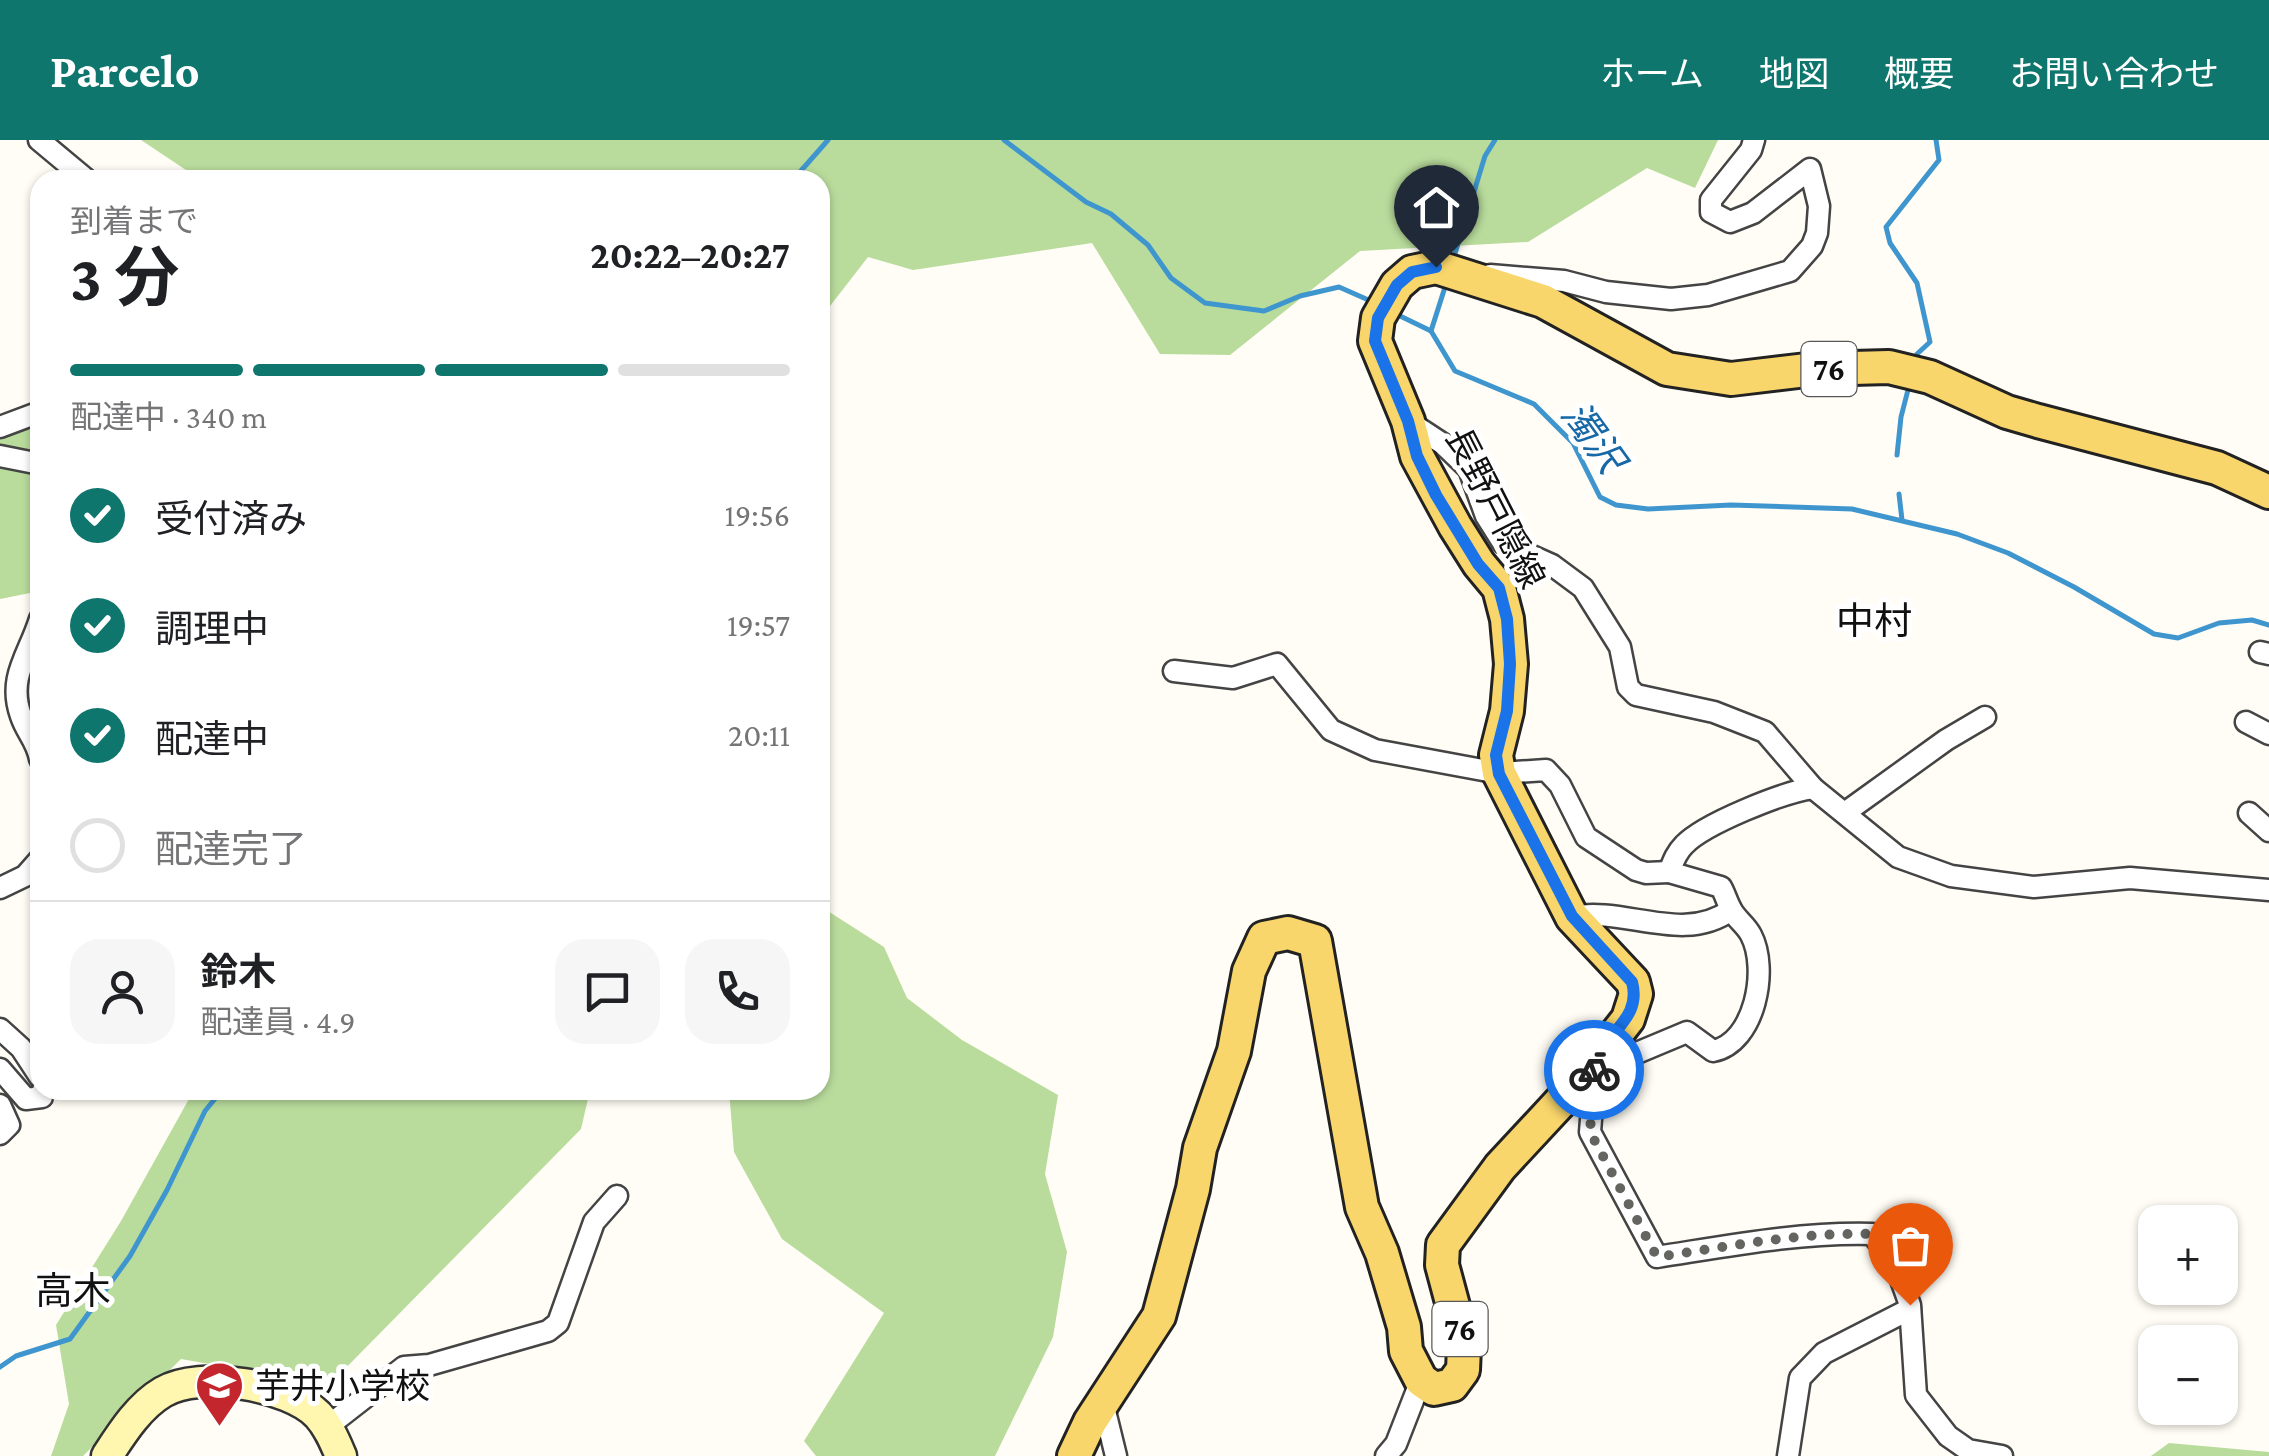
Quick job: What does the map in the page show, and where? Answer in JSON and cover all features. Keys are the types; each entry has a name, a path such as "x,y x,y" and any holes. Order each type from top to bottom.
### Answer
{"main road":[{"name":"長野戸隠線","path":"1499,774 1496,755 1507,711 1510,664 1507,619 1499,588 1470,552 1423,469 1375,341 1378,318 1397,285 1412,272 1436,267 1543,301 1667,369 1732,379 1816,369 1889,367 1930,377 2007,412 2216,468 2269,492"},
{"name":"76","path":"1074,1456 1074,1450 1159,1316 1200,1148 1234,1050 1249,971 1264,938 1288,933 1315,941 1362,1207 1382,1254 1404,1327 1406,1351 1421,1380 1434,1389 1452,1384 1463,1370 1464,1347 1442,1265 1443,1245 1500,1167 1578,1084 1596,1056 1628,1020 1636,994 1632,982 1572,916 1499,774"},
{"path":"106,1456 127,1424 164,1391 201,1380 289,1395 316,1412 341,1456"}],"street":[{"path":"39,140 74,170"},
{"path":"1466,274 1564,280 1606,292 1671,299 1708,295 1790,272 1812,246 1817,233 1819,206 1810,169 1753,213 1730,222 1712,212 1711,200 1751,150 1754,140"},
{"path":"0,426 30,416"},
{"path":"1408,421 1443,444 1469,469 1493,531 1503,543 1552,564 1583,588 1620,647 1628,687 1636,696 1714,712 1765,732 1813,788 1898,857 1950,876 2034,887 2130,878 2260,889 2269,872"},
{"path":"0,456 30,462"},
{"path":"30,646 14,690 22,721 30,732"},
{"path":"1174,671 1233,678 1277,664 1331,730 1374,750 1499,774 1546,770 1560,785 1586,837 1636,870 1669,872 1721,887 1731,910 1752,936 1760,972 1743,1029 1727,1048 1713,1051 1687,1032 1632,1055 1596,1056 1590,1132 1657,1257 1816,1235 1872,1234 1894,1263 1910,1309 1916,1395 1948,1436 1968,1450 2002,1456"},
{"path":"1846,812 1946,740 1985,717"},
{"path":"2246,722 2269,734"},
{"path":"1669,872 1674,857 1686,842 1769,802 1813,788"},
{"path":"2249,813 2269,831"},
{"path":"0,888 30,870"},
{"path":"1572,916 1590,913 1641,923 1688,925 1714,922 1731,910"},
{"path":"0,1030 21,1048 30,1062"},
{"path":"0,1069 26,1099 30,1098"},
{"path":"0,1105 9,1125 0,1134"},
{"path":"327,1426 404,1367 429,1365 548,1331 558,1323 594,1222 616,1196"},
{"path":"1788,1456 1800,1378 1824,1352 1910,1309"},
{"path":"1386,1456 1396,1444 1421,1380"},
{"path":"1104,1403 1116,1456"}],"green space":[{"path":"141,140 1718,140 1695,188 1647,168 1528,242 1360,251 1230,355 1160,354 1092,243 913,270 868,257 830,306 830,170 186,170"},
{"path":"30,417 30,593 0,599 0,433"},
{"path":"830,912 884,947 907,998 962,1040 1058,1095 1045,1174 1067,1252 1053,1337 995,1456 816,1456 804,1441 884,1313 782,1239 734,1152 730,1100 830,1100"},
{"path":"188,1100 588,1100 581,1129 329,1385 181,1359 83,1456 51,1456 69,1404 56,1325 121,1221"},
{"path":"2169,1443 2269,1452 2269,1456 2151,1456"}],"waterway":[{"path":"802,170 828,140"},
{"name":"濁沢","path":"1004,140 1086,202 1111,214 1148,245 1171,278 1205,303 1264,311 1300,296 1339,287 1373,302"},
{"path":"1453,260 1485,156 1495,140"},
{"path":"1915,361 1930,342 1917,283 1890,243 1886,227 1939,160 1936,140"},
{"path":"1431,331 1446,284"},
{"name":"濁沢","path":"1396,314 1431,331 1455,371 1534,404 1573,443 1600,497 1616,505 1648,509 1731,505 1852,509 1957,534 2008,553 2154,634 2178,638 2219,623 2252,620 2269,625"},
{"path":"1897,455 1909,386"},
{"path":"1899,494 1902,520"},
{"path":"0,1367 16,1356 70,1339 130,1256 214,1100"}],"way so far":[{"path":"1594,1070 1590,1132 1657,1257 1816,1235 1872,1234 1894,1263 1910,1305"}],"place":[{"name":"芋井小学校","path":"220,1428"}],"district":[{"name":"中村","path":"1874,621"},
{"name":"高木","path":"73,1291"}],"route":[{"path":"1436,267 1412,272 1397,285 1378,318 1375,341 1408,421 1417,456 1436,495 1478,564 1499,588 1507,619 1510,664 1507,711 1496,755 1499,774 1572,916 1632,982 1636,994 1628,1020 1596,1056 1594,1070"}]}
